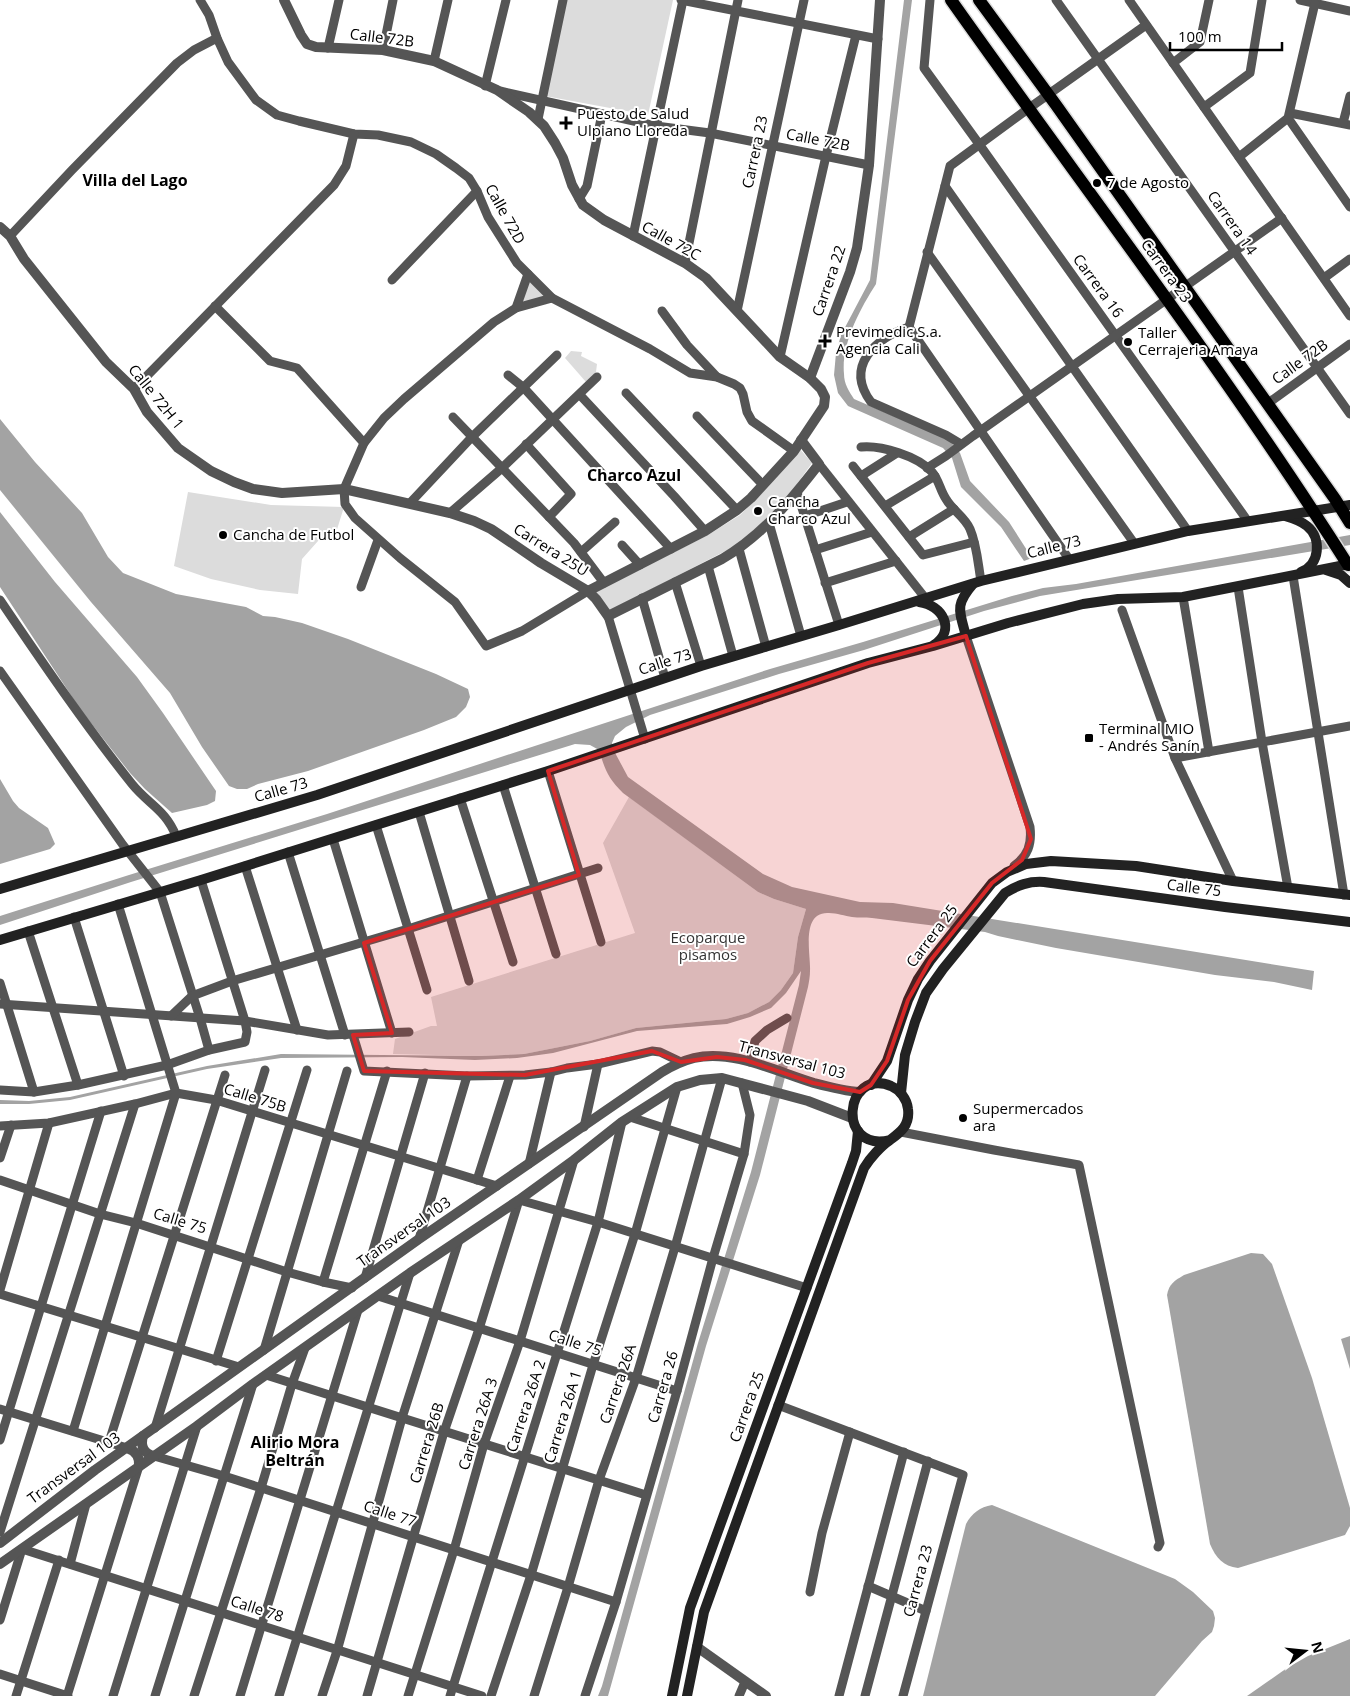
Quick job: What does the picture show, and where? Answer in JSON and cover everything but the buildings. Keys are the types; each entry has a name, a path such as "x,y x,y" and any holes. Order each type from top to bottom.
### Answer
{"main road":[{"name":"Carrera 23","path":"952,0 1028,109 1250,416 1316,514 1348,566"},
{"name":"Carrera 23","path":"979,0 1049,94 1186,286 1267,404 1346,512"},
{"name":"Calle 73","path":"0,889 317,795 631,693 665,678 701,666 924,601 977,583 1188,531 1247,520 1346,512"},
{"path":"1282,516 1298,521 1310,529 1316,541 1316,556 1312,563 1306,571 1293,576"},
{"path":"0,940 118,904 157,888 201,880 419,812 548,771 591,755 624,746 644,734 868,662 933,646 1008,622 1083,604 1118,599 1183,597 1348,566"},
{"path":"1322,570 1338,573 1350,583"},
{"path":"966,636 960,605 961,600 965,593 977,583"},
{"path":"924,601 937,608 942,614 945,631 940,642 933,646"},
{"name":"Calle 75","path":"1037,862 1051,861 1136,866 1347,895"},
{"name":"Carrera 25","path":"860,1092 871,1085 887,1062 908,1000 918,979 930,961 992,883 1007,872 1026,864 1037,862"},
{"name":"Carrera 25","path":"686,1696 704,1612 864,1168 890,1140 901,1132 906,1124 907,1102 901,1093 903,1062 926,993 943,969 1005,893 1019,885 1034,882"},
{"name":"Calle 75","path":"1034,882 1350,922"},
{"path":"871,1085 887,1085 901,1093"},
{"path":"860,1092 852,1104 852,1118 858,1130 863,1136 872,1140 890,1140"},
{"name":"Carrera 25","path":"672,1696 690,1608 852,1163 856,1151 858,1130"}],"street":[{"name":"Calle 72D","path":"200,0 209,15 228,62 256,100 277,115 354,134 378,135 411,142 436,154 469,178 477,190 488,218 517,263 552,298 650,349 690,373 717,377 740,388 747,412 752,421 794,451"},
{"name":"Calle 72B","path":"284,0 307,44 316,47 383,50 434,61 496,90 656,126 710,133 869,165"},
{"path":"328,48 338,0"},
{"path":"383,50 393,0"},
{"path":"434,61 448,0"},
{"path":"485,86 506,0"},
{"path":"538,119 563,0"},
{"path":"632,236 682,0 878,39"},
{"path":"685,263 738,0"},
{"name":"Carrera 23","path":"738,311 804,0"},
{"name":"Carrera 22","path":"810,378 850,272 857,248 869,165 880,0"},
{"name":"Carrera 16","path":"930,0 924,68 1247,520"},
{"name":"Carrera 14","path":"1056,0 1350,414"},
{"path":"1129,0 1350,316"},
{"path":"1173,63 1200,42 1209,0"},
{"path":"1204,107 1250,73 1262,0"},
{"path":"1300,0 1350,11"},
{"path":"1239,157 1289,116 1315,3"},
{"path":"1069,559 910,327 950,166 1146,25"},
{"path":"780,357 826,156 856,36"},
{"path":"10,236 177,63 194,50 217,38"},
{"name":"Calle 72B","path":"496,90 538,119"},
{"path":"1289,116 1346,124 1350,96"},
{"path":"579,199 587,186 602,114"},
{"path":"1289,116 1350,206"},
{"name":"Calle 72C","path":"538,119 555,143 583,205 591,212 632,236 685,263 706,278 780,357 810,378"},
{"path":"134,389 334,185 346,166 354,134"},
{"path":"945,186 1188,531"},
{"path":"392,280 477,190"},
{"path":"927,468 1282,218"},
{"name":"Calle 72H 1","path":"0,226 10,236 24,259 106,362 134,389 147,412 178,448 212,471 253,489 282,493 344,489"},
{"path":"928,252 1134,543"},
{"path":"1324,278 1350,259"},
{"path":"516,308 528,274"},
{"path":"552,298 516,308 494,322 404,399 384,418 364,443 344,489 345,504 355,518 378,540 455,602 486,646 522,631 588,591 705,532 737,510 794,451 822,410 825,401 824,393 810,378"},
{"path":"215,306 270,361 297,368 364,443"},
{"path":"662,311 687,344 717,377"},
{"path":"910,327 893,333 875,346 864,361 860,373 860,383 871,402 946,435 960,445"},
{"name":"Calle 72B","path":"1267,404 1350,344"},
{"path":"410,503 471,438 557,355"},
{"path":"508,375 524,388 671,549"},
{"path":"450,513 502,468 597,377"},
{"path":"626,393 737,510"},
{"path":"580,394 705,532"},
{"path":"697,416 763,485"},
{"name":"Carrera 25U","path":"453,417 581,552 604,583"},
{"path":"801,440 847,502 896,561 924,601"},
{"path":"526,444 571,494 549,517"},
{"path":"861,447 879,447 897,453 919,462 935,476 946,499 969,526 974,542 977,583"},
{"path":"861,476 897,453"},
{"path":"608,616 739,549 769,524 819,464"},
{"path":"853,466 923,555 974,542"},
{"path":"885,506 935,476"},
{"name":"Carrera 25U","path":"344,489 410,503 474,521 490,529 541,564 588,591 608,616 644,734"},
{"path":"797,492 839,626"},
{"path":"805,516 847,502"},
{"path":"909,537 954,509"},
{"path":"581,552 616,522"},
{"path":"769,524 801,636"},
{"path":"815,550 872,532"},
{"path":"361,587 378,540"},
{"path":"622,545 640,565"},
{"path":"739,549 766,647"},
{"path":"825,583 896,561"},
{"path":"708,566 733,656"},
{"path":"1293,576 1347,895"},
{"path":"675,582 701,666"},
{"path":"1238,587 1262,742 1288,888"},
{"path":"1183,597 1209,752"},
{"path":"642,598 665,678"},
{"path":"0,600 105,748 134,786 172,825 176,836"},
{"path":"1122,610 1175,758 1233,880"},
{"path":"966,636 1030,827 1031,839 1028,851 1022,860 1007,872"},
{"path":"0,671 135,861 157,888 209,1050"},
{"path":"1175,758 1350,726"},
{"path":"548,771 601,942"},
{"path":"503,785 556,954"},
{"path":"460,798 513,962"},
{"path":"419,812 470,981"},
{"path":"376,825 427,990"},
{"path":"333,839 392,1034"},
{"path":"288,852 320,955 364,1071 510,1076 598,1064 652,1052 660,1052 681,1062"},
{"path":"245,866 297,1030"},
{"path":"171,1016 192,996 232,981 364,943 598,868"},
{"path":"0,1090 34,1092 124,1076 168,1066 209,1050 245,1042 247,1032 245,1021 201,880"},
{"path":"73,1431 175,1089 118,904"},
{"path":"74,917 124,1076"},
{"path":"28,931 78,1085"},
{"path":"0,984 3,1004 34,1092"},
{"path":"3,1004 245,1021 328,1035 409,1032"},
{"path":"750,1062 755,1041 767,1030 787,1018"},
{"name":"Transversal 103","path":"0,1543 143,1436 419,1239 662,1072 681,1062 696,1058 717,1057 750,1062 813,1083 860,1092"},
{"path":"584,1127 598,1064"},
{"path":"155,1428 265,1070"},
{"path":"216,1361 307,1070"},
{"path":"264,1350 347,1071"},
{"path":"323,1282 387,1071"},
{"path":"529,1164 550,1072"},
{"path":"365,1278 425,1073"},
{"path":"109,1442 224,1075"},
{"path":"419,1239 467,1076"},
{"path":"477,1180 510,1076"},
{"path":"0,1564 410,1273 519,1200 626,1119 677,1087 700,1080 722,1078 808,1101 852,1118"},
{"name":"Carrera 26A","path":"534,1696 599,1480 636,1378 676,1247 722,1078"},
{"name":"Carrera 26","path":"585,1696 616,1602 744,1154 750,1114 742,1083"},
{"name":"Carrera 26A 1","path":"491,1696 531,1575 635,1234 677,1087"},
{"name":"Calle 75B","path":"0,1126 49,1123 135,1104 175,1089 497,1186"},
{"path":"0,1532 135,1104"},
{"path":"0,1440 4,1410 41,1307 101,1111"},
{"path":"599,1116 605,1116 610,1120 612,1126 609,1132"},
{"path":"626,1119 665,1129 744,1154"},
{"name":"Carrera 26A 2","path":"450,1696 598,1222 626,1119"},
{"path":"0,1290 49,1123"},
{"path":"0,1158 11,1125"},
{"path":"901,1132 1079,1164 1160,1543 1158,1547"},
{"name":"Carrera 26A 3","path":"408,1696 454,1550 484,1444 520,1341 574,1160"},
{"name":"Calle 75","path":"0,1180 100,1214 136,1223 247,1260 323,1282 352,1288"},
{"path":"519,1200 598,1222 807,1288"},
{"name":"Carrera 26B","path":"367,1696 444,1432 480,1328 519,1200"},
{"path":"322,1696 337,1651 402,1418 459,1240"},
{"path":"279,1696 410,1273"},
{"path":"0,1294 239,1367"},
{"name":"Calle 75","path":"378,1296 677,1391"},
{"path":"240,1696 358,1310"},
{"path":"194,1696 305,1348"},
{"path":"266,1375 646,1495"},
{"path":"155,1696 253,1384"},
{"path":"778,1405 928,1462 865,1696"},
{"path":"0,1674 68,1696 139,1466 138,1456 131,1449 4,1410"},
{"path":"113,1696 197,1426"},
{"path":"810,1592 822,1533 850,1432"},
{"path":"143,1436 142,1444 144,1451 154,1456"},
{"path":"839,1696 904,1452"},
{"name":"Calle 77","path":"154,1456 224,1476 616,1602"},
{"name":"Carrera 23","path":"903,1696 963,1475 928,1462"},
{"path":"70,1564 86,1504"},
{"path":"0,1620 22,1548"},
{"name":"Calle 78","path":"22,1548 337,1651 378,1662 482,1696"},
{"path":"16,1696 58,1560"},
{"path":"868,1586 926,1611"},
{"path":"697,1647 766,1696"},
{"path":"740,1696 745,1682"}],"highlighted area":[{"path":"966,636 1031,839 1022,860 992,883 930,961 908,1000 887,1061 871,1085 860,1092 813,1083 745,1060 717,1057 681,1062 652,1051 525,1075 364,1071 353,1035 392,1033 364,943 579,875 548,771 868,663"}],"green space":[{"path":"565,0 673,0 648,115 545,96"},
{"path":"529,281 546,297 522,304"},
{"path":"571,351 582,352 581,356 597,364 596,372 586,382 565,358"},
{"path":"799,448 812,463 794,488 765,520 737,545 609,611 595,592 708,535 740,515 766,489"},
{"name":"Cancha de Futbol","path":"188,492 271,505 344,507 334,539 318,541 302,559 298,594 260,590 211,579 174,566"},
{"name":"Ecoparque pisamos","path":"629,797 758,892 806,909 798,937 793,973 781,990 769,1002 748,1013 726,1019 636,1028 590,1041 524,1054 482,1056 393,1054 395,1039 431,1026 437,1026 431,997 635,933 603,843"}],"shaded area":[{"path":"904,0 912,0 876,284 858,316 845,351 845,381 854,399 949,440 960,453 970,481 1009,522 1032,558 1024,561 1001,527 961,487 952,458 943,448 848,406 838,393 834,375 836,353 841,335 870,280"},
{"path":"0,419 35,462 82,513 108,557 123,573 176,594 246,607 263,616 302,623 348,639 436,674 468,689 470,697 466,707 456,717 424,730 308,771 258,784 247,789 237,789 229,786 202,747 170,693 91,602 0,490"},
{"path":"0,512 55,582 137,677 216,791 215,801 207,805 172,813 130,773 80,709 0,587"},
{"path":"1350,535 1350,545 1040,596 984,611 864,650 779,674 650,715 626,727 615,736 612,743 613,749 628,777 763,874 792,887 860,902 893,903 1314,971 1312,990 1274,982 1215,975 1056,948 985,932 852,917 832,913 820,914 814,919 809,935 810,971 808,987 760,1175 706,1346 608,1696 598,1696 698,1343 751,1172 801,971 786,993 771,1008 750,1017 727,1024 637,1031 553,1053 517,1058 475,1060 402,1057 281,1058 207,1069 70,1100 29,1104 0,1104 0,1100 29,1101 70,1097 207,1066 281,1054 482,1056 524,1054 590,1041 636,1028 726,1019 748,1013 769,1002 781,990 793,973 798,937 806,909 758,892 623,793 608,773 599,750 590,745 575,744 131,882 0,925 0,916 327,814 770,669 1012,596 1043,588 1076,584"},
{"path":"0,779 19,808 48,828 55,844 50,849 0,864"},
{"path":"1251,1253 1263,1254 1272,1264 1312,1378 1350,1508 1350,1526 1345,1535 1238,1568 1228,1565 1221,1560 1210,1544 1167,1295 1173,1283 1184,1275"},
{"path":"1350,1336 1350,1369 1341,1339"},
{"path":"992,1505 1175,1579 1193,1592 1213,1611 1215,1618 1212,1632 1155,1696 923,1696 966,1524 977,1511"},
{"path":"1350,1639 1350,1696 1247,1696 1308,1656"}],"place":[{"name":"Puesto de Salud Ulpiano Lloreda","path":"566,123"},
{"name":"7 de Agosto","path":"1097,183"},
{"name":"Previmedic S.a. Agencia Cali","path":"825,341"},
{"name":"Taller Cerrajeria Amaya","path":"1128,342"},
{"name":"Cancha Charco Azul","path":"758,511"},
{"name":"Cancha de Futbol","path":"223,535"},
{"name":"Terminal MIO - Andrés Sanín","path":"1089,738"},
{"name":"Supermercados ara","path":"963,1118"}],"district":[{"name":"Villa del Lago","path":"135,180"},
{"name":"Charco Azul","path":"634,475"},
{"name":"Alirio Mora Beltrán","path":"295,1451"}]}
